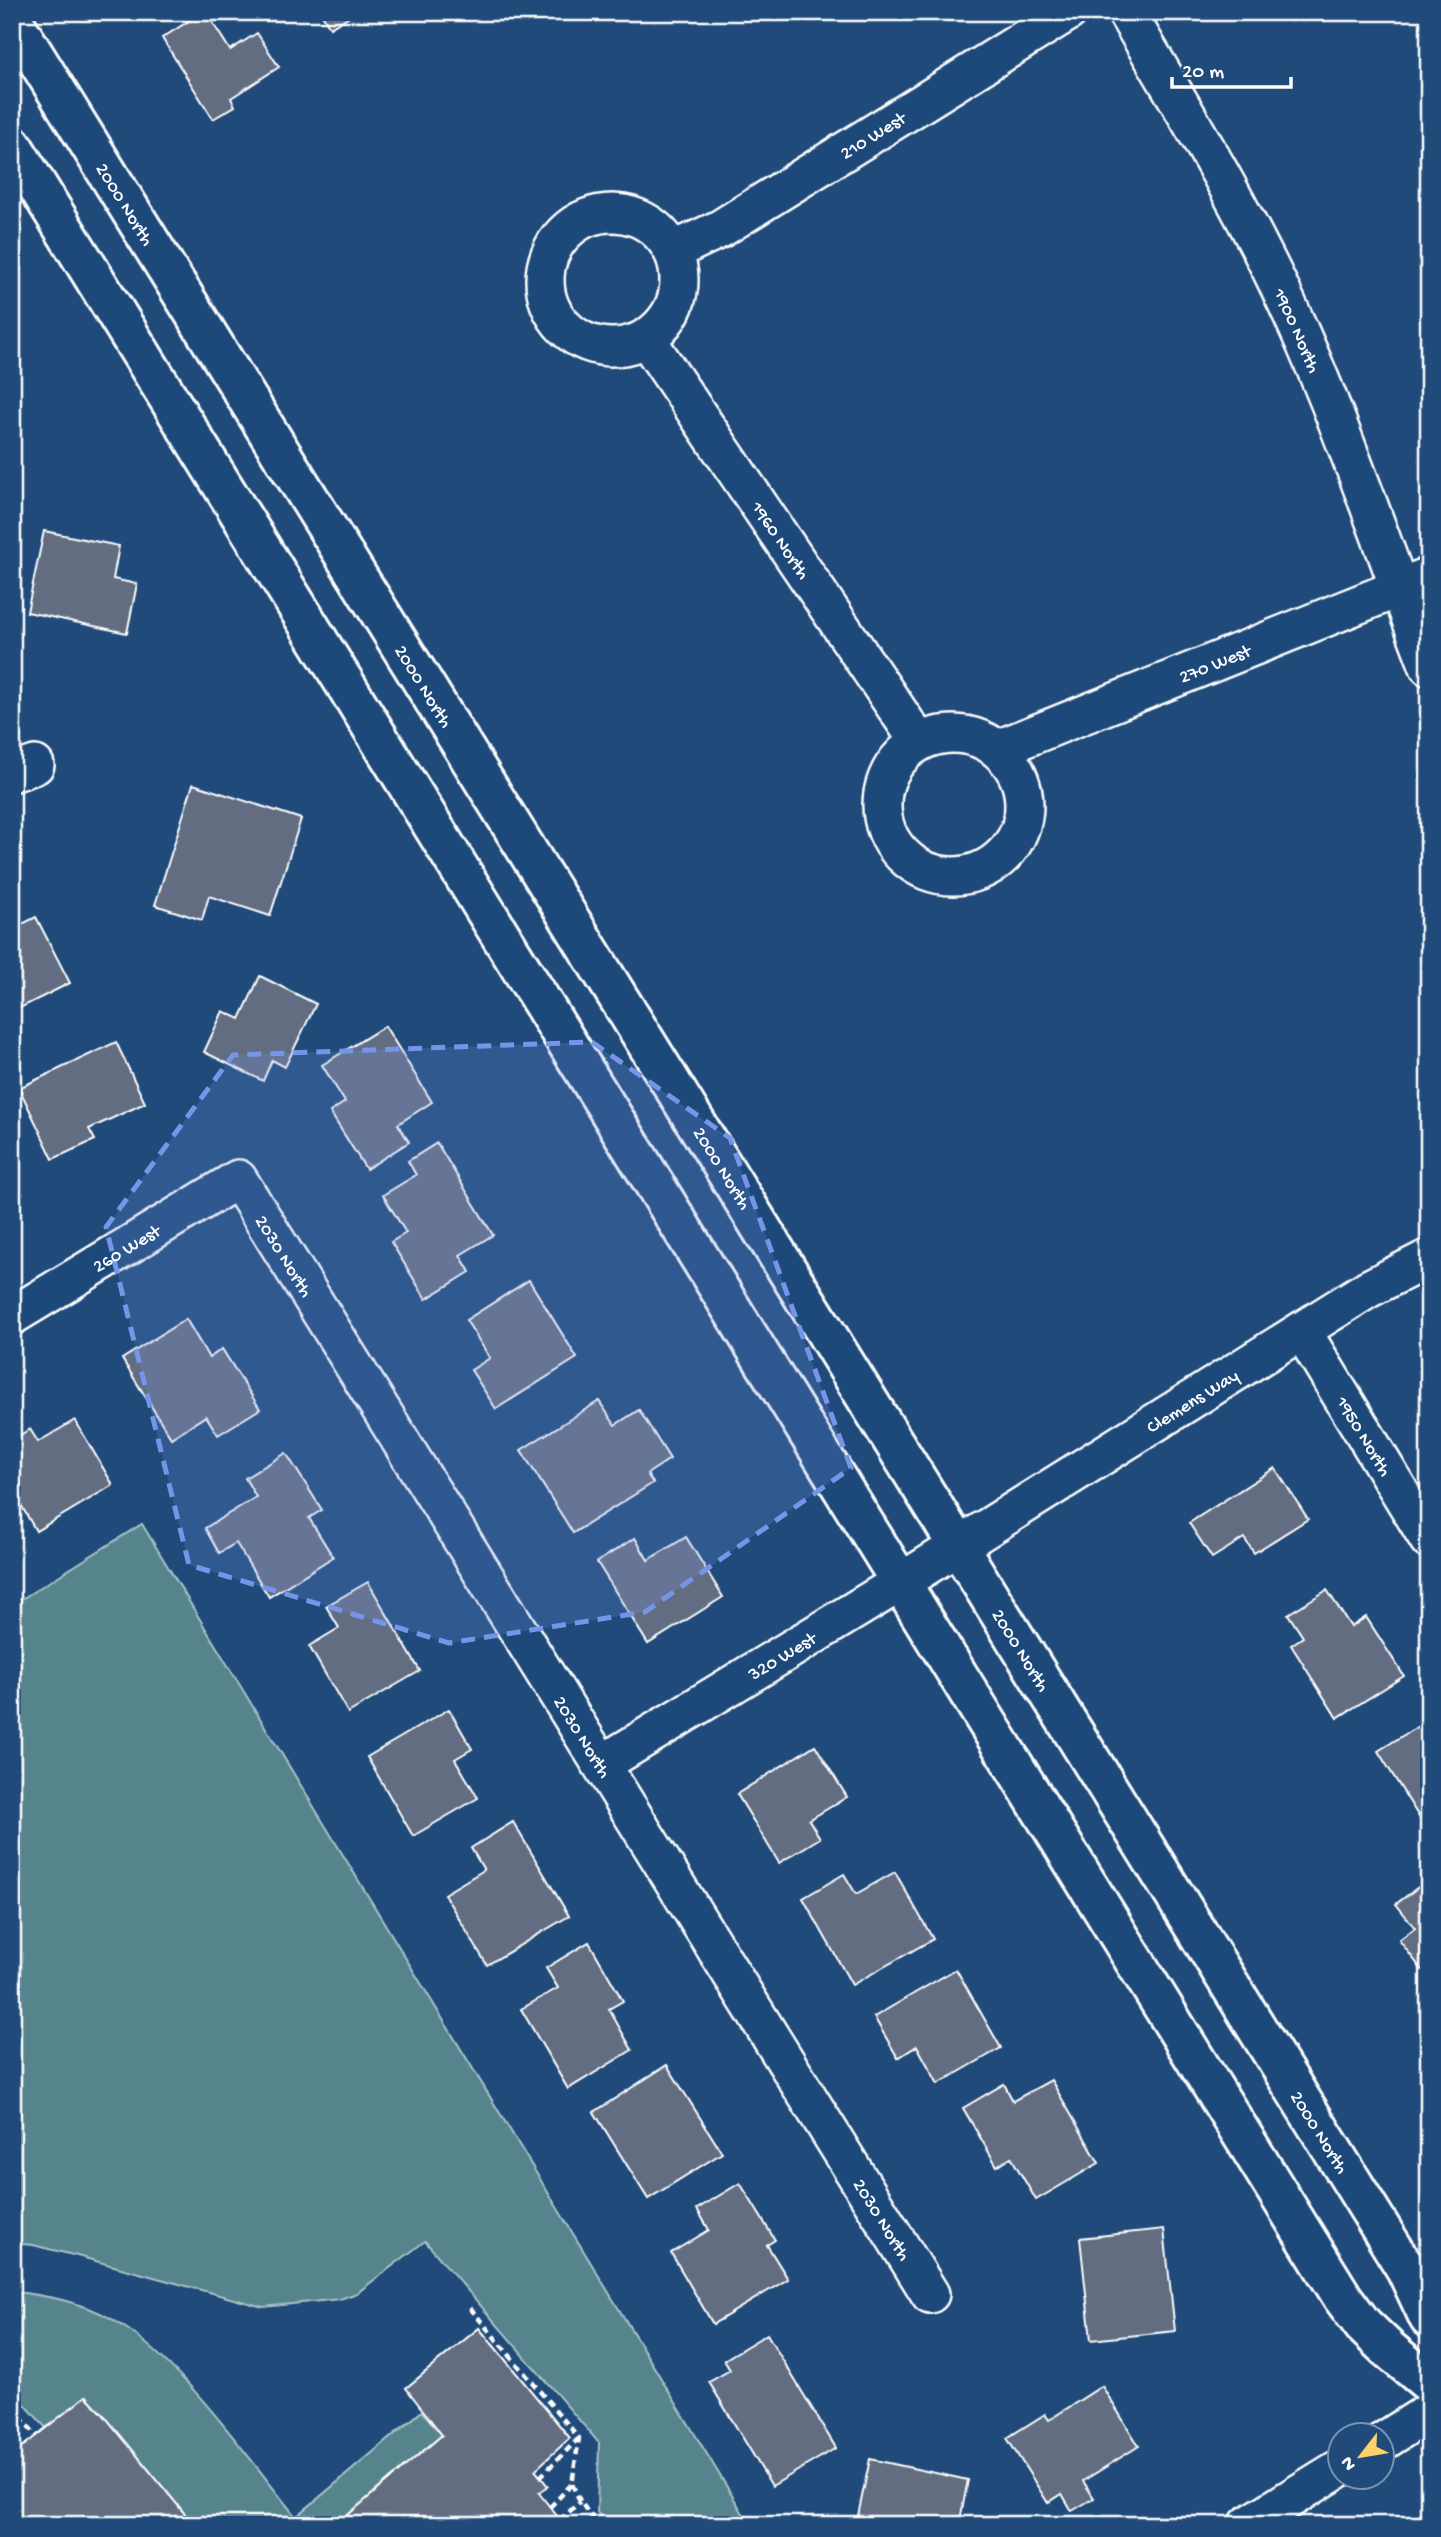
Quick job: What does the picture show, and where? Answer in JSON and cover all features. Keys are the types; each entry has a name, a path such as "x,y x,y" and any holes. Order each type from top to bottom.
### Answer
{"street":[{"name":"210 West","path":"673,251 720,229 1068,12"},
{"name":"1900 North","path":"1126,12 1203,142 1261,249 1300,334 1345,444 1413,582 1429,667"},
{"name":"2000 North","path":"12,19 1406,2269 1429,2318"},
{"path":"12,145 1343,2298 1363,2325 1429,2383"},
{"path":"602,213 623,213 644,220 661,234 673,251 679,271 679,290 673,310 662,326 646,338 626,346 605,347 584,341 566,329 553,312 546,292 545,270 552,249 564,232 582,220 602,213"},
{"name":"1960 North","path":"646,338 919,742"},
{"name":"270 West","path":"998,749 1413,582"},
{"path":"960,733 979,738 998,749 1013,766 1023,786 1025,809 1019,831 1008,851 991,866 970,874 947,876 925,870 906,858 891,841 883,820 882,797 888,775 901,756 919,742 938,734 960,733"},
{"name":"260 West","path":"12,1316 238,1179"},
{"name":"2030 North","path":"238,1179 930,2294"},
{"name":"Clemens Way","path":"959,1546 1368,1289 1429,1258"},
{"name":"1950 North","path":"1302,1331 1429,1540"},
{"name":"320 West","path":"602,1764 959,1546"},
{"path":"1396,2433 1429,2412"},
{"path":"1248,2525 1326,2476"}],"path":[{"path":"470,2308 579,2438 572,2484 597,2525"},
{"path":"12,2408 37,2436"},
{"path":"540,2477 579,2438"},
{"path":"550,2507 572,2484"},
{"path":"559,2519 580,2501"}],"highlighted area":[{"path":"592,1042 730,1138 851,1468 645,1612 449,1643 189,1565 106,1227 233,1055"}],"green space":[{"path":"142,1524 750,2525 607,2525 597,2512 599,2443 425,2241 357,2293 340,2299 263,2307 81,2257 33,2245 12,2243 12,1605"},
{"path":"12,2291 87,2307 136,2335 186,2382 210,2409 296,2517 422,2411 442,2435 336,2525 194,2525 87,2396 46,2428 12,2390"}],"building":[{"path":"206,12 230,50 257,33 279,67 231,98 235,106 213,119 162,38"},
{"path":"321,12 356,12 330,28"},
{"path":"44,531 119,546 113,579 137,584 127,633 27,612"},
{"path":"193,784 301,819 270,916 209,896 202,920 155,905"},
{"path":"36,917 70,983 12,1012 12,929"},
{"path":"260,976 316,1004 285,1067 272,1060 263,1081 204,1052 223,1011 240,1019"},
{"path":"385,1026 432,1102 398,1124 409,1142 366,1169 330,1112 345,1102 322,1065"},
{"path":"116,1042 145,1103 89,1129 95,1140 53,1159 19,1088"},
{"path":"437,1143 493,1235 460,1255 470,1272 426,1299 391,1242 406,1233 383,1195 416,1175 408,1161"},
{"path":"12,1178 22,1194 12,1200"},
{"path":"529,1280 577,1358 496,1409 471,1370 490,1358 466,1320"},
{"path":"186,1319 209,1358 222,1349 260,1409 218,1435 206,1416 171,1438 122,1359"},
{"path":"599,1401 615,1425 639,1410 670,1459 647,1474 653,1483 573,1533 521,1450"},
{"path":"75,1420 113,1485 36,1531 21,1505 12,1510 12,1440 30,1429 38,1442"},
{"path":"286,1453 322,1510 309,1518 333,1557 269,1597 236,1543 219,1553 205,1528 256,1497 245,1478"},
{"path":"1275,1468 1308,1519 1254,1553 1244,1538 1212,1558 1189,1523"},
{"path":"686,1537 723,1597 648,1644 597,1562 635,1538 648,1560"},
{"path":"368,1582 420,1671 348,1713 309,1646 339,1628 326,1606"},
{"path":"1327,1590 1351,1627 1366,1617 1404,1676 1337,1718 1291,1645 1303,1637 1288,1614"},
{"path":"449,1709 472,1749 455,1759 478,1798 413,1836 367,1757"},
{"path":"1420,1725 1429,1739 1429,1833 1378,1751"},
{"path":"815,1745 847,1797 809,1820 820,1838 779,1863 737,1794"},
{"path":"513,1822 569,1916 487,1965 444,1894 484,1870 471,1848"},
{"path":"895,1872 933,1939 852,1985 803,1898 844,1874 856,1894"},
{"path":"1429,1879 1429,1964 1422,1970 1399,1940 1415,1928 1396,1904"},
{"path":"589,1942 623,2001 609,2009 632,2050 568,2089 521,2009 558,1988 546,1968"},
{"path":"956,1969 1001,2048 938,2084 917,2046 898,2058 874,2017"},
{"path":"667,2065 722,2153 648,2199 594,2112"},
{"path":"1051,2080 1099,2163 1036,2200 1011,2157 997,2166 963,2108 1004,2084 1013,2101"},
{"path":"740,2183 775,2240 767,2245 788,2279 713,2324 671,2253 709,2230 697,2209"},
{"path":"1164,2229 1175,2331 1091,2340 1080,2238"},
{"path":"479,2328 570,2438 535,2470 548,2486 539,2493 564,2525 336,2525 442,2435 406,2388"},
{"path":"767,2334 836,2448 772,2486 709,2382 730,2370 724,2360"},
{"path":"1102,2386 1139,2446 1083,2481 1094,2498 1072,2511 1062,2494 1048,2503 1007,2438 1045,2414 1049,2420"},
{"path":"86,2396 194,2525 16,2525 12,2520 12,2455"},
{"path":"870,2459 968,2480 959,2525 856,2525"}]}
